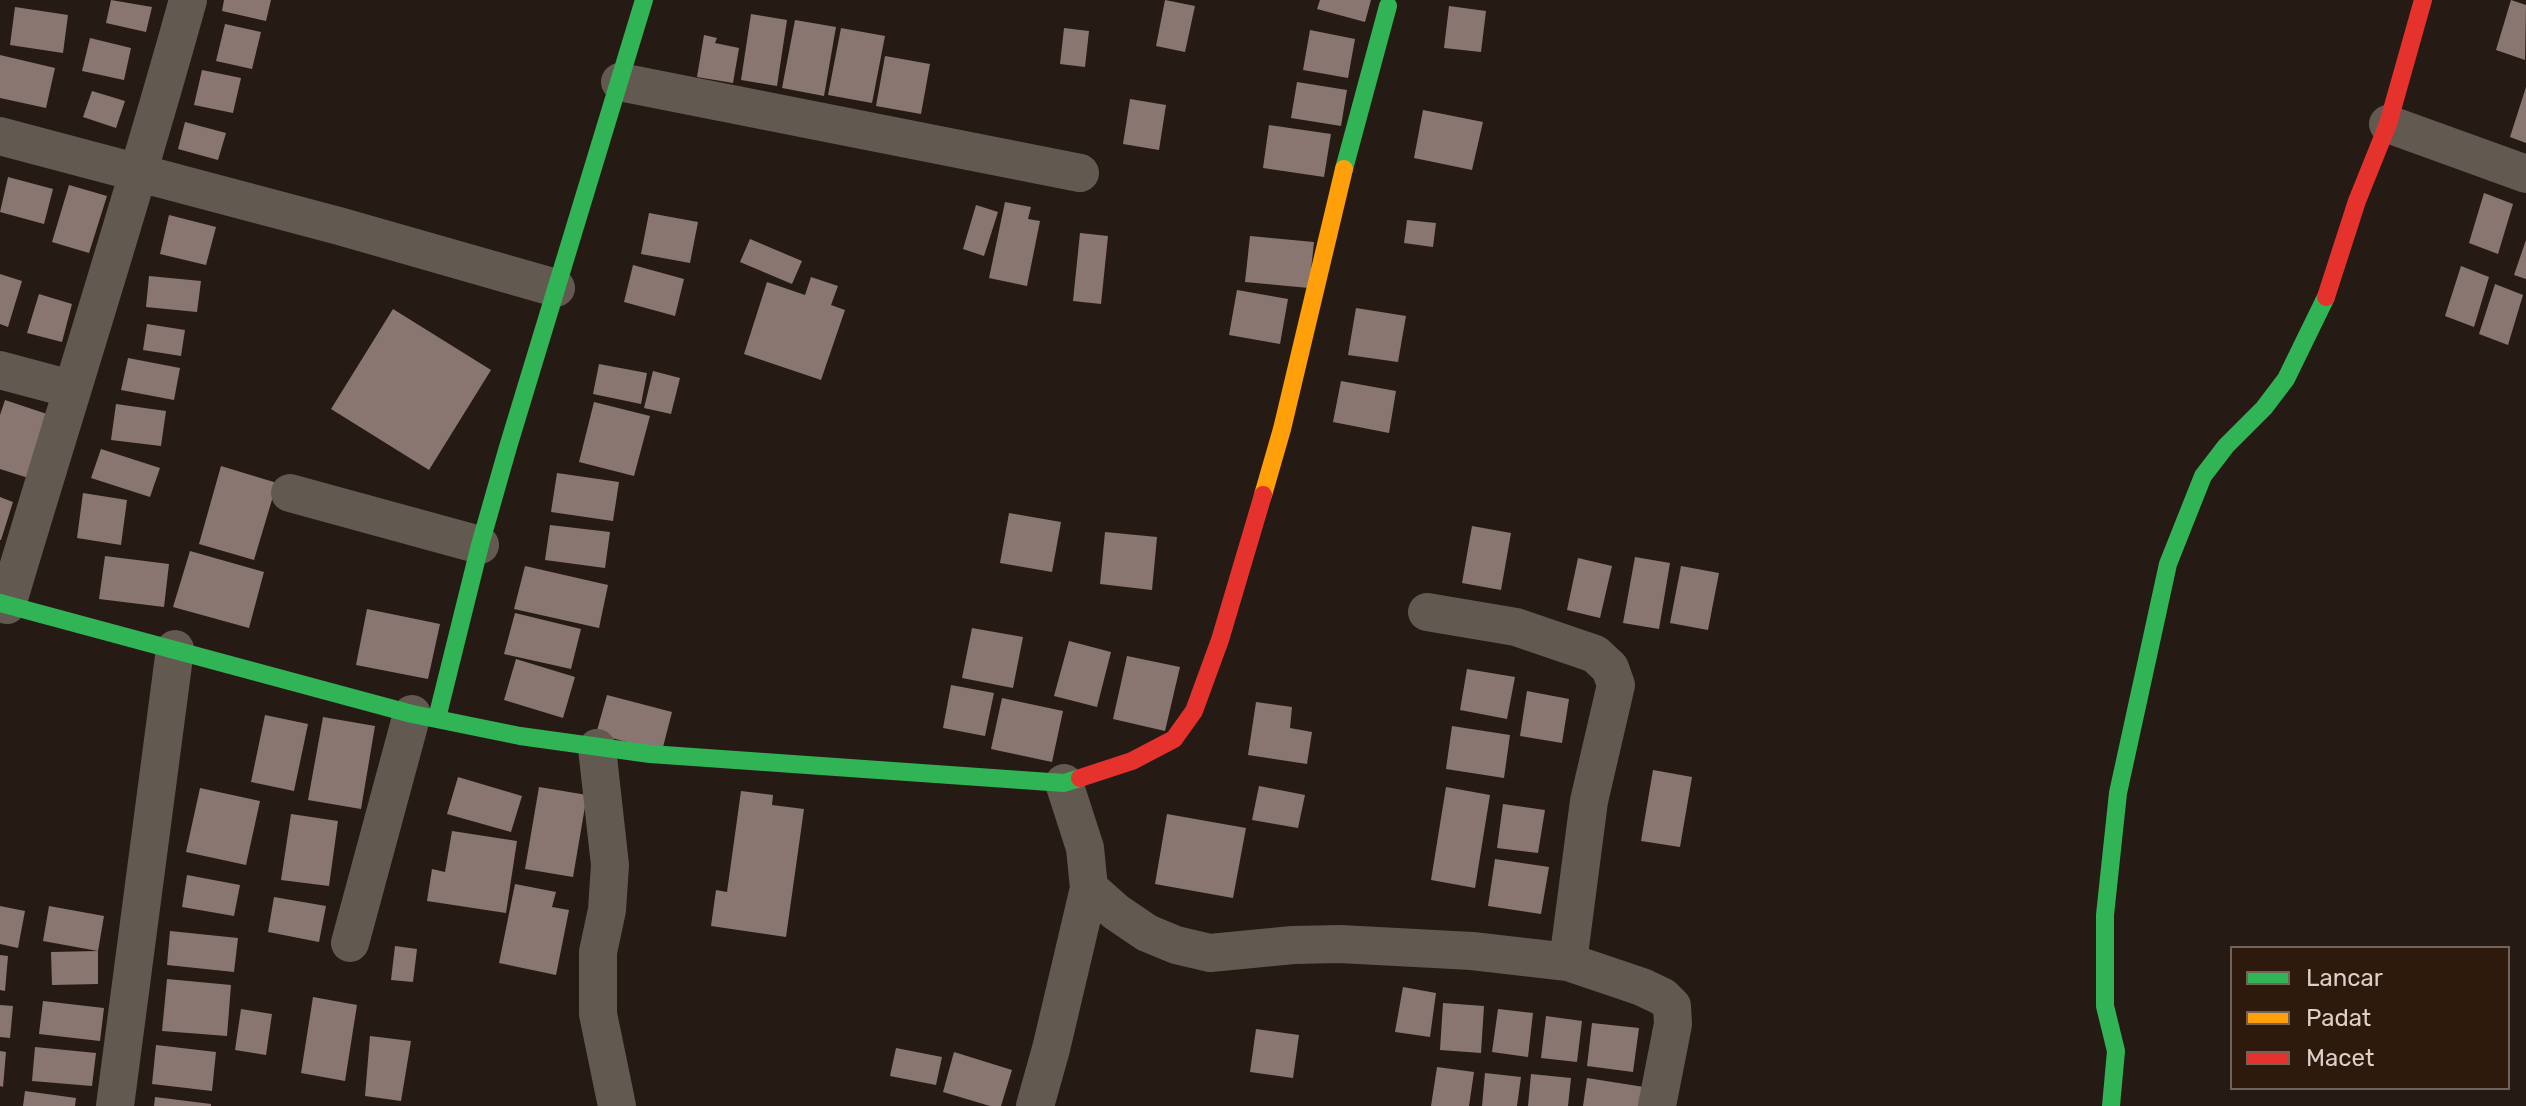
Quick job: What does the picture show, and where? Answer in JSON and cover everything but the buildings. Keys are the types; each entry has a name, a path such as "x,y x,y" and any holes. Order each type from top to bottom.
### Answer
{"street":[{"path":"188,0 139,175 4,604 424,716 520,736 650,754 1064,783 1132,761 1174,739 1194,711 1220,640 1282,429 1329,223 1388,6"},
{"path":"350,943 480,545 644,0"},
{"path":"2111,1106 2116,1051 2105,1006 2105,915 2118,793 2168,564 2203,476 2226,446 2264,408 2286,379 2303,347 2336,273 2357,201 2388,124 2423,0"},
{"path":"620,82 1080,173"},
{"path":"2388,124 2526,174"},
{"path":"0,136 339,226 556,288"},
{"path":"0,370 71,389"},
{"path":"290,493 480,545"},
{"path":"1427,612 1516,627 1595,654 1610,668 1616,685 1589,801 1568,962"},
{"path":"115,1106 175,649"},
{"path":"597,748 610,865 607,910 598,952 598,1014 617,1106"},
{"path":"1035,1106 1089,888 1085,848 1064,783"},
{"path":"1089,888 1116,912 1147,933 1176,945 1210,953 1340,944 1472,951 1568,962 1642,987 1663,997 1672,1006 1673,1024 1657,1106"}],"traffic: fast":[{"path":"437,718 508,447 644,0"},
{"path":"1344,169 1388,6"},
{"path":"2111,1106 2116,1051 2105,1006 2105,915 2118,793 2168,564 2203,476 2286,379 2326,297"},
{"path":"0,603 412,714 520,736 650,754 1064,783 1080,778"}],"traffic: slow":[{"path":"1263,495 1282,429 1344,169"}],"traffic: jam":[{"path":"2326,297 2357,201 2388,124 2423,0"},
{"path":"1080,778 1132,761 1174,739 1194,711 1220,640 1263,495"}]}
